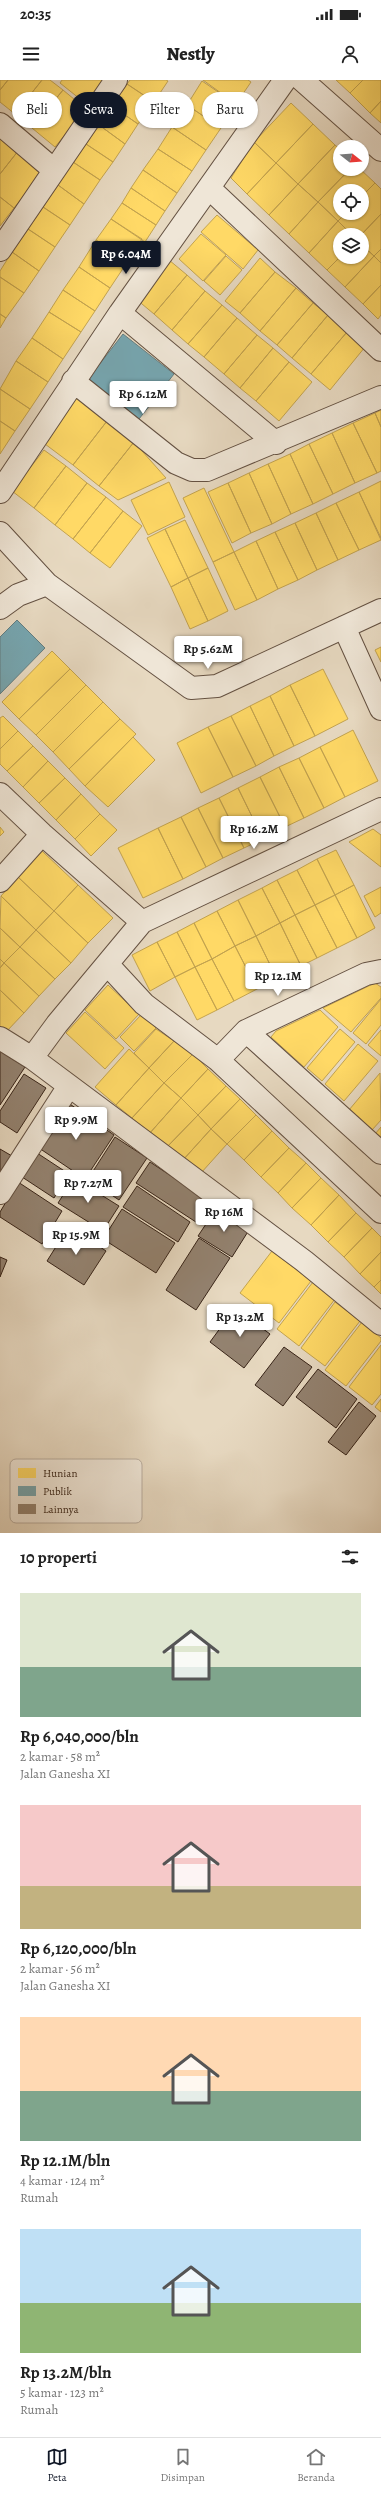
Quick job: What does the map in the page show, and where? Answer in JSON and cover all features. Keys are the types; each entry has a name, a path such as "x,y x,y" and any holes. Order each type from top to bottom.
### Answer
{"street":[{"path":"0,250 116,80"},
{"path":"0,492 120,313 285,80"},
{"path":"302,80 381,150"},
{"path":"0,124 54,170"},
{"path":"209,188 381,350"},
{"path":"120,313 276,442"},
{"path":"73,381 176,463 192,470 207,470 381,398"},
{"path":"0,533 47,584 191,688 217,686 381,610"},
{"path":"0,608 18,595 47,584"},
{"path":"344,627 381,709"},
{"path":"0,794 42,834 142,922"},
{"path":"32,1058 56,1024 108,965 142,922 381,809"},
{"path":"0,882 42,834"},
{"path":"108,965 144,1004 218,1060 381,1212"},
{"path":"218,1060 246,1031 366,974 381,971"},
{"path":"246,1031 381,1153"},
{"path":"0,1038 32,1058 304,1261 381,1324"},
{"path":"0,1193 69,1086"}],"building: Hunian":[{"path":"0,80 8,80 0,90"},
{"path":"8,80 42,80 32,92 12,92 12,112 0,102 0,90"},
{"path":"42,80 50,80 63,90 61,92 32,92"},
{"path":"62,80 104,80 94,92 71,92 60,83"},
{"path":"130,80 168,81 161,92 139,92 127,84"},
{"path":"203,80 248,80 251,82 244,92 220,92"},
{"path":"336,80 363,80 350,93"},
{"path":"363,80 381,80 381,101 370,113 350,93"},
{"path":"202,81 218,92 202,92 202,115 194,110 194,94"},
{"path":"127,84 139,92 135,92 135,122 127,116 127,92 122,92"},
{"path":"63,90 70,96 70,128 55,147 32,128 62,128 61,92"},
{"path":"381,101 381,123 370,113"},
{"path":"291,103 313,124 276,163 254,142"},
{"path":"194,110 202,115 202,128 221,128 206,150 173,128 194,128"},
{"path":"127,116 135,122 135,128 125,144 103,128 127,128"},
{"path":"313,124 333,143 333,147 298,184 276,163"},
{"path":"97,128 103,128 125,144 113,162 86,144"},
{"path":"171,128 173,128 206,150 192,171 158,149"},
{"path":"0,137 22,146 0,174"},
{"path":"254,142 276,163 247,194 231,178"},
{"path":"86,144 113,162 100,180 73,162"},
{"path":"22,146 47,167 14,208 0,197 0,174"},
{"path":"333,147 333,176 343,176 335,184 333,184 333,187 318,202 298,184"},
{"path":"158,149 192,171 177,193 143,170"},
{"path":"73,162 100,180 84,204 58,185"},
{"path":"276,163 298,184 269,215 247,194"},
{"path":"143,170 177,193 165,211 131,188"},
{"path":"343,176 368,176 375,183 369,189 369,184 335,184"},
{"path":"375,183 381,189 381,214 368,228 345,228 338,221 339,220 369,220 369,189"},
{"path":"298,184 318,202 289,234 269,215"},
{"path":"58,185 84,204 70,225 43,207"},
{"path":"333,187 333,216 318,202"},
{"path":"131,188 165,211 156,225 122,203"},
{"path":"0,197 14,208 0,226"},
{"path":"318,202 333,216 333,220 338,221 309,253 289,234"},
{"path":"122,203 156,225 145,242 111,219"},
{"path":"43,207 70,225 55,247 28,229"},
{"path":"381,214 381,249 374,256 369,251 369,228 368,228"},
{"path":"217,215 258,250 243,269 201,232"},
{"path":"111,219 142,239 128,261 96,240"},
{"path":"338,221 345,228 333,228 333,264 327,270 309,253"},
{"path":"28,229 55,247 39,271 12,252"},
{"path":"201,234 226,255 203,281 179,259"},
{"path":"96,240 128,261 110,288 79,267"},
{"path":"381,249 381,263 374,256"},
{"path":"369,251 374,256 369,261"},
{"path":"12,252 39,271 24,293 0,277 0,271"},
{"path":"226,256 242,270 220,295 204,281"},
{"path":"374,256 381,263 381,285 363,304 345,287 367,264 369,264 369,261"},
{"path":"260,258 275,272 240,313 225,301"},
{"path":"169,260 187,275 154,314 136,299"},
{"path":"333,264 367,264 345,287 327,270"},
{"path":"79,267 110,288 95,311 63,290"},
{"path":"275,272 296,288 260,331 240,313"},
{"path":"187,275 205,291 172,330 154,314"},
{"path":"0,277 24,293 6,318 0,314"},
{"path":"381,285 381,315 378,319 363,304"},
{"path":"296,288 313,303 277,345 260,331"},
{"path":"63,290 95,311 81,332 49,312"},
{"path":"205,291 222,305 188,344 172,330"},
{"path":"313,303 328,315 292,358 277,345"},
{"path":"222,305 237,318 204,357 188,344"},
{"path":"49,312 81,332 63,359 32,338"},
{"path":"0,314 6,318 0,328"},
{"path":"328,315 347,332 311,374 292,358"},
{"path":"237,318 257,335 224,374 204,357"},
{"path":"347,332 365,347 330,390 311,374"},
{"path":"257,335 273,348 240,388 224,374"},
{"path":"32,338 63,359 48,382 16,361"},
{"path":"273,348 289,362 256,401 240,388"},
{"path":"16,361 48,382 30,409 0,389"},
{"path":"289,362 312,382 279,421 256,401"},
{"path":"0,389 30,409 15,431 0,421"},
{"path":"75,396 107,421 73,465 41,441"},
{"path":"381,410 381,427 375,413"},
{"path":"375,413 381,427 381,471 377,473 353,423"},
{"path":"0,421 15,431 0,454"},
{"path":"107,421 134,442 99,486 73,465"},
{"path":"353,423 377,473 355,483 332,433"},
{"path":"332,433 355,483 333,494 309,444"},
{"path":"134,442 166,478 118,500 99,486"},
{"path":"309,444 333,494 313,504 290,454"},
{"path":"44,450 66,466 34,508 12,491"},
{"path":"290,454 313,504 291,514 268,464"},
{"path":"268,464 291,514 272,524 249,473"},
{"path":"66,466 87,483 55,525 34,508"},
{"path":"249,473 272,524 251,533 228,483"},
{"path":"381,481 381,538 359,492"},
{"path":"169,482 185,517 148,535 131,500"},
{"path":"87,483 106,497 73,539 55,525"},
{"path":"228,483 251,533 232,543 208,492"},
{"path":"204,488 234,552 213,562 183,498"},
{"path":"359,492 381,540 359,550 336,503"},
{"path":"106,497 123,511 90,553 73,539"},
{"path":"336,503 359,550 338,560 316,513"},
{"path":"123,511 142,526 110,568 90,553"},
{"path":"316,513 338,560 317,570 295,523"},
{"path":"185,520 208,568 188,578 165,529"},
{"path":"295,523 317,570 298,580 275,532"},
{"path":"165,529 188,578 171,587 147,538"},
{"path":"275,532 298,580 278,589 256,541"},
{"path":"256,541 278,589 257,600 234,552"},
{"path":"234,552 257,600 235,610 213,562"},
{"path":"208,568 228,611 208,621 188,578"},
{"path":"188,578 208,621 190,629 171,587"},
{"path":"381,647 381,662 375,650"},
{"path":"52,651 70,669 19,719 2,702"},
{"path":"70,669 86,685 36,735 19,719"},
{"path":"323,669 348,719 315,736 290,685"},
{"path":"86,685 103,702 53,752 36,735"},
{"path":"290,685 315,736 294,746 270,696"},
{"path":"270,696 294,746 274,756 250,706"},
{"path":"103,702 120,719 69,769 53,752"},
{"path":"250,706 274,756 256,766 231,716"},
{"path":"3,716 18,731 0,749 0,718"},
{"path":"231,716 256,766 233,777 208,727"},
{"path":"120,719 136,734 85,786 69,769"},
{"path":"208,727 233,777 201,793 177,743"},
{"path":"353,730 378,781 345,797 320,747"},
{"path":"18,731 33,746 7,771 0,764 0,749"},
{"path":"133,737 155,760 108,807 85,786"},
{"path":"33,746 48,761 23,787 7,771"},
{"path":"320,747 345,797 324,808 299,758"},
{"path":"299,758 324,808 304,818 279,767"},
{"path":"48,761 65,778 39,803 23,787"},
{"path":"279,767 304,818 285,827 260,777"},
{"path":"260,777 285,827 263,839 238,788"},
{"path":"65,778 81,794 56,820 39,803"},
{"path":"238,788 263,839 244,848 219,798"},
{"path":"81,794 100,814 75,839 56,820"},
{"path":"219,798 244,848 223,858 198,808"},
{"path":"198,808 223,858 206,867 181,817"},
{"path":"100,814 117,830 91,856 75,839"},
{"path":"181,817 206,867 183,879 158,828"},
{"path":"0,827 4,832 0,836"},
{"path":"158,828 183,879 143,898 118,848"},
{"path":"373,829 381,835 381,867 349,842"},
{"path":"336,850 354,885 335,895 317,859"},
{"path":"42,851 78,885 54,911 18,877"},
{"path":"317,859 335,895 315,905 297,870"},
{"path":"297,870 315,905 295,915 277,880"},
{"path":"18,877 54,911 36,930 1,896"},
{"path":"277,880 295,915 280,923 262,888"},
{"path":"78,885 113,918 88,943 54,911"},
{"path":"354,885 375,928 357,938 335,895"},
{"path":"381,887 381,913 375,917 364,896"},
{"path":"262,888 280,923 256,936 238,900"},
{"path":"335,895 357,938 337,948 315,905"},
{"path":"1,896 36,930 20,947 0,928"},
{"path":"238,900 256,936 235,946 217,911"},
{"path":"315,905 337,948 317,958 295,915"},
{"path":"54,911 88,943 71,963 36,930"},
{"path":"217,911 235,946 212,959 194,923"},
{"path":"295,915 317,958 301,966 280,923"},
{"path":"194,923 212,959 195,967 177,932"},
{"path":"280,923 301,966 277,979 256,936"},
{"path":"0,928 20,947 4,963 0,959"},
{"path":"36,930 71,963 55,979 20,947"},
{"path":"177,932 195,967 175,977 157,942"},
{"path":"256,936 277,979 257,989 235,946"},
{"path":"157,942 175,977 150,991 132,955"},
{"path":"235,946 257,989 234,1001 212,959"},
{"path":"20,947 55,979 39,996 4,963"},
{"path":"0,959 4,963 0,968"},
{"path":"212,959 234,1001 217,1010 195,967"},
{"path":"4,963 39,996 24,1013 0,990 0,968"},
{"path":"195,967 217,1010 197,1020 175,977"},
{"path":"375,983 381,987 381,998 351,1032 323,1008"},
{"path":"108,985 139,1014 116,1039 85,1010"},
{"path":"0,990 24,1013 6,1032 0,1026"},
{"path":"381,999 381,1025 366,1044 353,1033"},
{"path":"320,1010 338,1027 304,1067 271,1037 276,1031"},
{"path":"85,1012 124,1048 105,1069 66,1033"},
{"path":"142,1014 156,1028 134,1051 120,1037"},
{"path":"156,1029 174,1041 149,1068 134,1053"},
{"path":"340,1029 355,1042 322,1081 307,1068"},
{"path":"381,1030 381,1056 368,1045"},
{"path":"174,1041 193,1054 164,1083 149,1068"},
{"path":"358,1044 378,1061 344,1101 325,1084"},
{"path":"129,1049 149,1068 116,1105 95,1087"},
{"path":"193,1054 208,1069 181,1098 164,1083"},
{"path":"149,1068 164,1083 132,1118 116,1105"},
{"path":"208,1069 226,1086 198,1115 181,1098"},
{"path":"380,1073 381,1120 372,1130 349,1110"},
{"path":"164,1083 181,1098 149,1134 132,1118"},
{"path":"226,1086 240,1099 211,1129 198,1115"},
{"path":"181,1098 198,1115 166,1148 149,1134"},
{"path":"240,1099 256,1115 227,1144 211,1129"},
{"path":"198,1115 211,1129 183,1160 166,1148"},
{"path":"256,1115 272,1131 244,1160 227,1144"},
{"path":"381,1127 381,1138 375,1134"},
{"path":"211,1129 227,1144 201,1173 183,1160"},
{"path":"272,1131 289,1148 261,1177 244,1160"},
{"path":"289,1148 306,1163 278,1193 261,1177"},
{"path":"306,1163 321,1178 292,1208 278,1193"},
{"path":"321,1178 339,1195 311,1225 292,1208"},
{"path":"339,1195 356,1213 328,1242 311,1225"},
{"path":"356,1213 372,1228 344,1257 328,1242"},
{"path":"372,1228 381,1237 381,1252 360,1274 344,1257"},
{"path":"272,1251 311,1281 279,1323 240,1293"},
{"path":"381,1252 381,1280 374,1287 360,1274"},
{"path":"381,1280 381,1294 374,1287"},
{"path":"313,1282 335,1299 299,1346 277,1329"},
{"path":"335,1302 360,1321 325,1366 301,1348"},
{"path":"362,1322 381,1338 381,1341 346,1386 325,1370"},
{"path":"381,1345 381,1394 372,1405 349,1387"},
{"path":"381,1399 381,1412 375,1407"}],"building: Publik":[{"path":"123,334 174,374 139,419 88,379"},
{"path":"17,620 45,648 0,694 0,637"}],"building: Lainnya":[{"path":"0,1051 25,1067 0,1105"},
{"path":"24,1074 46,1088 17,1133 0,1122 0,1111"},
{"path":"67,1102 114,1135 85,1179 39,1148"},
{"path":"115,1137 147,1158 119,1200 88,1179"},
{"path":"0,1149 12,1156 0,1175"},
{"path":"34,1151 69,1174 54,1198 19,1175"},
{"path":"150,1162 212,1203 199,1224 136,1183"},
{"path":"74,1178 119,1206 103,1231 58,1203"},
{"path":"18,1182 62,1211 42,1244 0,1217 0,1212"},
{"path":"137,1186 190,1222 178,1242 123,1207"},
{"path":"122,1209 175,1243 156,1273 103,1239"},
{"path":"216,1209 249,1230 232,1257 198,1236"},
{"path":"69,1226 106,1251 84,1285 47,1261"},
{"path":"199,1238 230,1258 196,1310 166,1290"},
{"path":"0,1257 7,1260 0,1277"},
{"path":"235,1308 270,1334 244,1368 210,1342"},
{"path":"284,1347 312,1367 283,1406 255,1385"},
{"path":"318,1369 357,1399 336,1428 296,1397"},
{"path":"359,1402 376,1416 346,1455 328,1442"}]}
